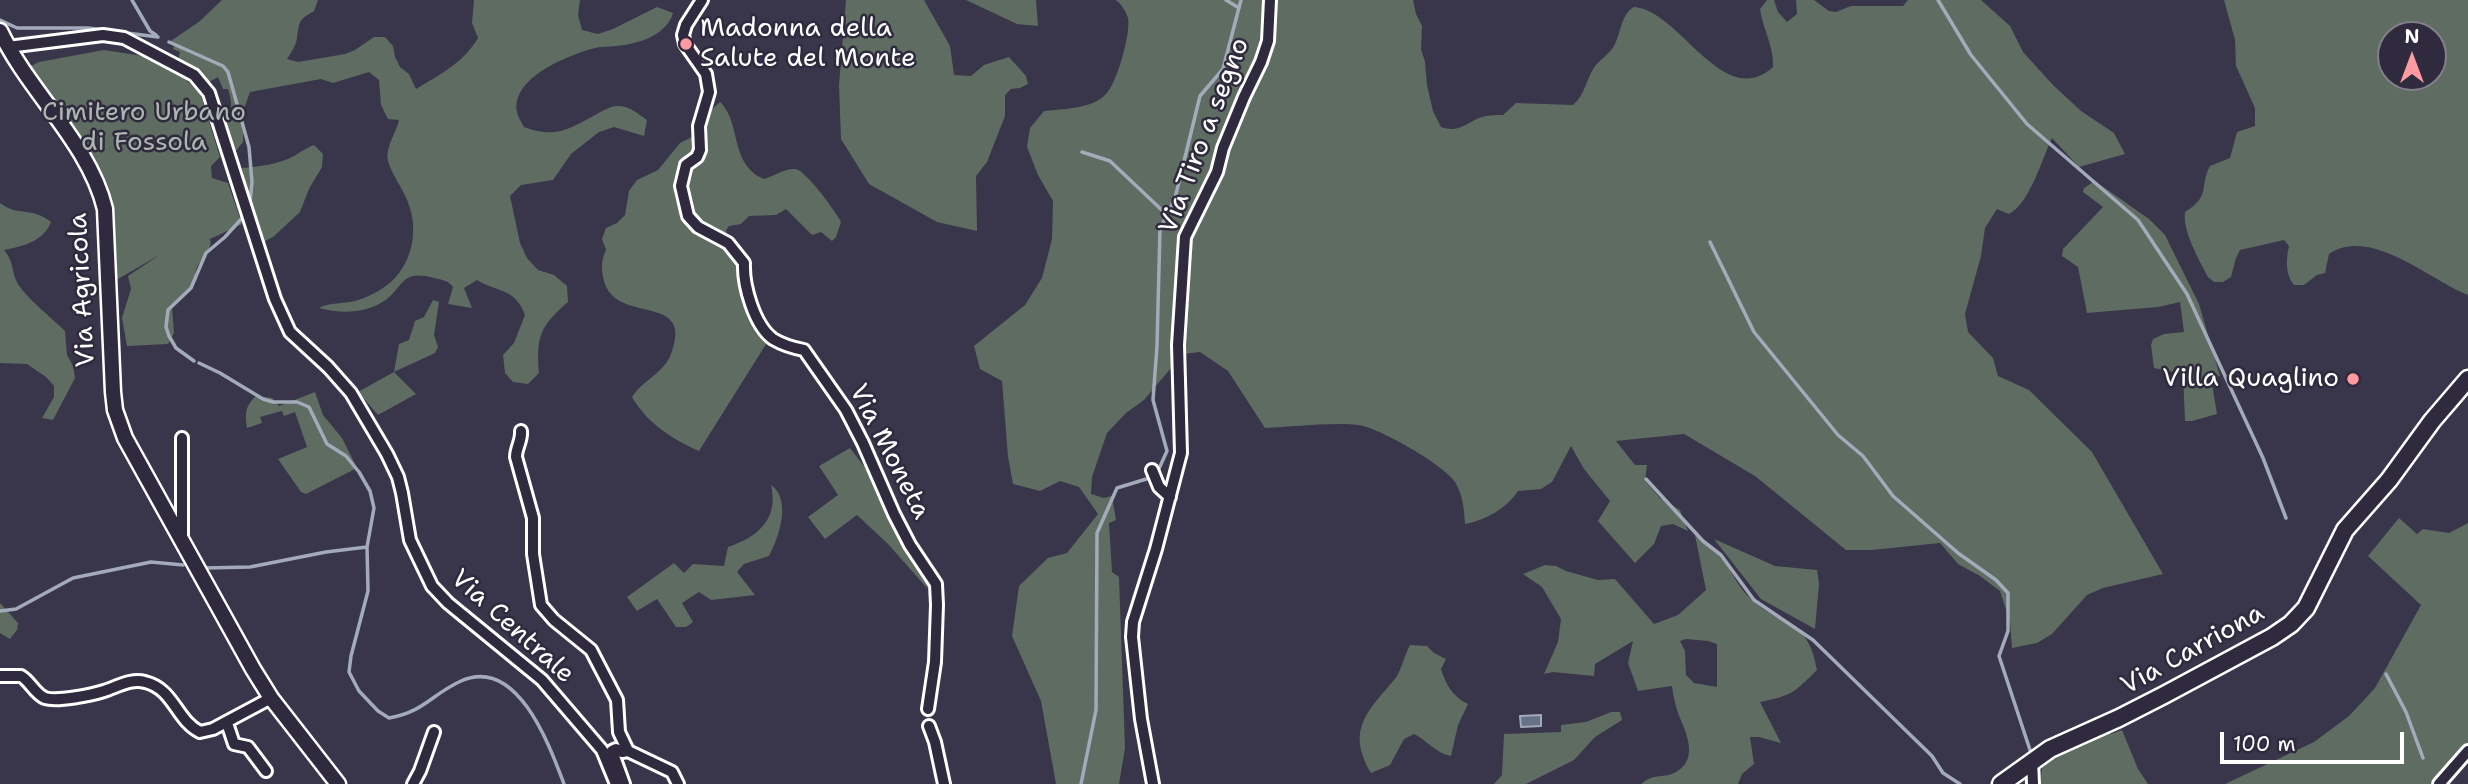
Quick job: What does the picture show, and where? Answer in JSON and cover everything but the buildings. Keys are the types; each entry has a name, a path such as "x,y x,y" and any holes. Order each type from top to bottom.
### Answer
{"main road":[{"name":"Via Carriona","path":"2001,784 2050,749 2164,695 2291,624 2306,608 2345,530 2389,480 2432,421 2468,379"}],"street":[{"name":"Via Moneta","path":"702,0 686,25 683,35 685,44 706,75 709,92 699,126 700,150 697,157 686,165 681,186 688,216 698,227 728,243 744,263 743,279 753,310 770,337 789,347 804,350 829,384 863,443 910,545 936,584 935,662 928,709"},
{"name":"Via Tiro a segno","path":"1153,784 1140,719 1132,637 1133,622 1181,453 1178,345 1185,237 1217,172 1223,148 1261,62 1268,41 1270,0"},
{"name":"Via Agricola","path":"0,31 89,167 101,192 105,209 110,367 115,411 125,438 218,610 271,698 338,784"},
{"name":"Via Centrale","path":"8,47 103,35 124,38 194,75 209,93 275,299 290,332 342,382 387,454 402,493 410,540 432,586 448,603 542,680 602,750 616,784"},
{"path":"521,431 522,439 516,450 516,457 533,518 533,554 541,605 596,657 617,700 619,732 628,751"},
{"name":"Via Agricola","path":"182,438 182,543"},
{"path":"1152,470 1159,487 1170,497"},
{"path":"0,676 22,676 40,695 52,699 102,692 132,681 142,681 164,690 193,728 200,732 227,723 271,698"},
{"path":"227,723 234,744 248,747 266,771"},
{"path":"929,726 944,784"},
{"path":"413,784 434,732"},
{"path":"624,784 612,751 616,748 673,772 678,784"},
{"path":"2439,784 2468,751"},
{"path":"2032,760 2032,784"}],"green space":[{"path":"222,0 318,0 314,11 300,22 296,44 287,59 298,62 345,54 374,37 385,37 393,46 400,67 409,74 416,89 458,61 478,38 472,23 474,0 580,0 578,15 582,30 598,34 657,7 673,13 664,28 650,37 633,43 598,47 557,62 532,78 518,99 519,118 524,127 535,131 562,131 615,106 629,108 647,120 644,136 614,127 599,132 571,154 553,180 521,185 510,196 520,243 527,258 538,270 554,275 567,286 568,302 551,318 542,333 538,350 539,373 528,384 513,382 505,373 503,355 514,343 525,315 521,306 506,292 477,280 464,288 472,308 448,304 453,287 445,281 413,276 402,282 387,299 364,310 349,312 319,308 365,298 391,282 406,262 413,238 411,212 387,156 399,120 388,119 381,105 379,80 369,72 333,83 321,79 250,92 244,109 243,142 235,152 226,119 231,109 228,89 223,89 218,77 209,82 178,61 180,52 168,43 200,21"},
{"path":"846,0 924,0 950,46 954,75 971,76 984,65 1009,57 1026,76 1028,84 1011,89 1005,95 1005,116 987,162 976,176 977,231 937,222 869,184 841,139 839,85"},
{"path":"966,0 1036,0 1038,26 1017,24"},
{"path":"1116,0 1413,0 1422,26 1421,49 1433,111 1441,127 1452,129 1482,117 1503,115 1516,103 1573,105 1580,97 1595,66 1614,46 1624,19 1634,7 1651,12 1668,24 1719,69 1737,77 1755,77 1773,67 1772,52 1760,9 1767,0 1774,0 1778,12 1787,22 1797,14 1796,0 1814,0 1829,11 1836,12 1851,6 1903,6 1908,0 1981,0 2010,26 2023,52 2053,85 2081,111 2114,133 2125,154 2079,167 2052,138 2035,180 2023,200 2009,214 1997,209 1985,228 1981,256 1965,314 1968,332 1993,358 1998,376 2029,390 2092,452 2163,574 2103,588 2087,595 2052,634 2037,643 2012,648 2010,622 2000,591 1958,564 1940,543 1846,550 1755,476 1684,434 1616,441 1635,465 1647,465 1645,481 1660,498 1680,510 1688,531 1673,524 1661,526 1654,544 1635,563 1598,521 1610,501 1584,469 1571,446 1552,482 1541,489 1518,491 1495,513 1465,524 1464,508 1455,482 1438,466 1410,448 1380,432 1358,425 1265,428 1228,371 1200,352 1183,354 1144,400 1126,413 1107,433 1092,477 1091,494 1104,498 1112,496 1116,520 1109,523 1112,572 1119,577 1125,748 1119,784 1056,784 1041,701 1012,636 1019,586 1048,558 1067,553 1098,514 1079,487 1060,481 1040,491 1013,484 1008,457 1002,381 980,369 974,346 1025,305 1042,278 1052,239 1053,201 1038,175 1027,147 1030,128 1044,111 1093,103 1106,94 1114,80 1127,35 1128,18"},
{"path":"2224,0 2468,0 2468,295 2400,258 2363,246 2345,247 2329,254 2325,273 2317,275 2304,285 2294,285 2287,267 2289,246 2284,240 2240,250 2231,277 2223,282 2214,282 2208,277 2189,236 2185,212 2201,196 2210,166 2230,158 2237,132 2255,126 2255,108 2236,66 2235,40"},
{"name":"Cimitero Urbano di Fossola","path":"104,50 143,56 183,77 194,87 201,96 220,157 211,166 212,178 228,183 242,224 210,239 209,250 197,267 192,289 172,307 174,333 168,344 127,346 122,318 131,289 128,276 161,254 118,279 110,276 110,203 27,68 39,62"},
{"path":"720,102 731,121 740,154 753,172 764,179 787,170 800,171 820,192 841,222 832,241 821,232 812,235 786,209 776,215 749,216 741,224 729,226 726,230 754,325 768,341 699,451 661,429 645,415 632,397 668,361 676,335 672,322 664,315 623,303 611,294 603,277 602,261 606,250 602,239 606,228 625,215 629,191 637,180 658,170 680,143 702,132 711,110"},
{"path":"314,145 323,154 322,167 300,212 273,237 261,243 242,168 282,161"},
{"path":"2095,181 2149,219 2165,235 2199,304 2220,376 2211,378 2217,414 2185,421 2183,374 2154,368 2151,345 2153,339 2164,334 2184,332 2180,302 2158,307 2087,313 2078,267 2062,256 2063,249 2103,207 2083,192 2084,188"},
{"path":"0,203 13,210 37,214 51,222 38,239 4,250 20,287 65,331 67,355 75,378 53,420 42,418 54,397 54,386 46,377 27,364 0,363"},
{"path":"433,300 439,302 434,335 438,347 435,353 394,372 399,344 409,340 415,321 424,317"},
{"path":"394,372 416,394 378,415 358,392"},
{"path":"315,392 323,415 342,438 357,468 306,494 301,492 278,459 307,447 295,412 284,416 282,411 260,417 262,423 247,428 246,414 256,396 272,398 279,406"},
{"path":"850,448 872,477 895,529 931,587 927,588 888,544 857,515 825,539 808,517 838,495 819,466"},
{"path":"771,485 781,500 780,529 769,556 744,564 737,572 755,595 711,600 699,592 682,603 693,622 686,627 676,627 657,599 637,611 627,597 674,563 684,573 693,564 724,566 728,547 757,532 769,517 773,497"},
{"path":"2399,518 2417,534 2423,529 2449,533 2468,523 2468,742 2430,784 2225,784 2314,742 2349,716 2375,688 2421,605 2368,556"},
{"path":"1695,535 1721,556 1749,597 1799,631 1813,652 1817,670 1792,692 1760,702 1781,743 1750,737 1754,764 1742,774 1738,784 1641,784 1651,778 1676,772 1687,759 1689,744 1672,686 1638,691 1628,663 1633,641 1595,664 1594,676 1553,672 1544,674 1558,642 1561,619 1542,587 1523,574 1545,565 1598,580 1615,579 1654,624 1678,615 1706,590","holes":["1680,641 1708,641 1717,644 1717,687 1694,683 1686,675 1685,651"]},
{"path":"1714,539 1775,566 1817,570 1819,584 1815,629 1761,599"},
{"path":"0,603 18,623 17,630 10,639 0,633"},
{"path":"1410,645 1427,646 1446,659 1441,669 1445,680 1454,694 1468,704 1458,725 1451,756 1440,752 1414,734 1404,739 1390,765 1371,773 1360,745 1363,722 1396,677"},
{"path":"1611,712 1620,712 1622,720 1595,737 1574,760 1526,784 1494,784 1502,775 1504,734 1561,732 1561,725 1586,722"},
{"path":"2108,730 2111,734 2122,730 2138,769 2148,784 2040,784 2045,760"}],"water":[{"path":"1541,715 1541,726 1521,727 1520,716"}],"waterway":[{"path":"132,0 150,31 156,35"},
{"path":"1226,0 1239,8"},
{"path":"1157,473 1167,451 1153,400 1160,229 1175,198 1200,96 1223,69 1241,0"},
{"path":"1938,0 1971,55 2027,124 2138,220 2187,294 2263,458 2286,518"},
{"path":"0,20 17,28 88,28 158,37"},
{"path":"169,42 223,66 228,72 249,147 252,182 250,202"},
{"path":"1082,152 1110,161 1166,214"},
{"path":"194,361 176,348 169,336 166,327 168,310 191,288 206,253 243,217"},
{"path":"1710,242 1754,332 1838,435 1863,456 1893,496 1958,553 1996,580 2008,593 2008,631 1999,656 2032,756"},
{"path":"199,363 263,399 273,402 297,402 309,407 327,444 346,456 370,491 374,508 367,547 368,591 349,672 359,691 378,711 389,718 411,712 461,681 481,677 499,681 514,692 540,727 564,784"},
{"path":"1081,784 1096,710 1097,533 1117,488 1153,477"},
{"path":"1646,479 1703,541 1721,555 1754,600 1813,640 1932,756 1943,773 1960,784"},
{"path":"205,568 250,567 367,547"},
{"path":"0,611 16,609 73,578 151,562 183,565"},
{"path":"2386,674 2406,712 2423,758"}],"place":[{"name":"Madonna della Salute del Monte","path":"686,44"},
{"name":"Villa Quaglino","path":"2353,379"}]}
